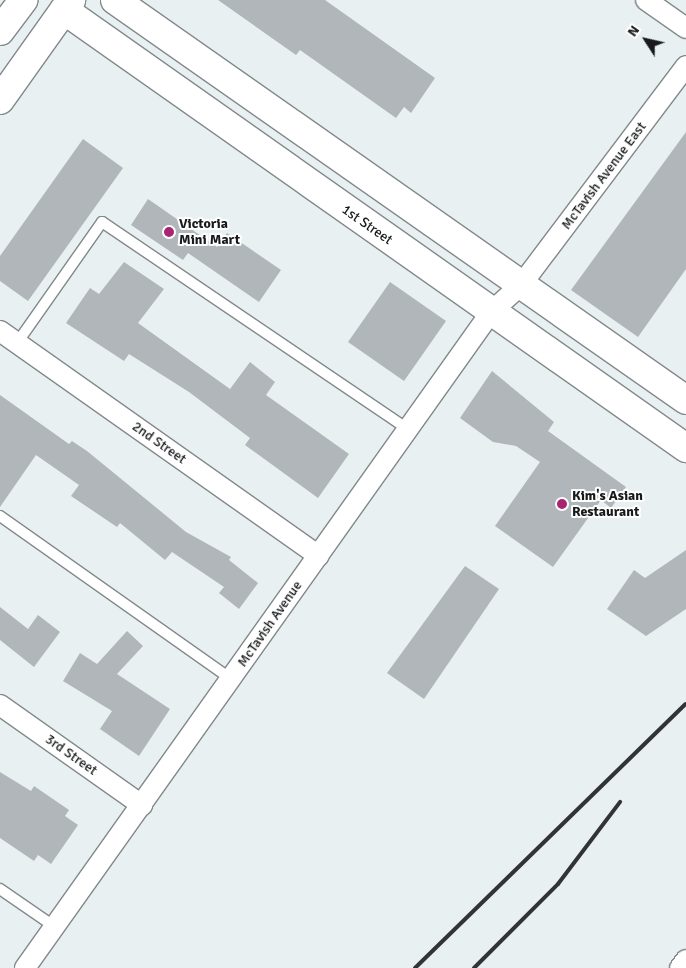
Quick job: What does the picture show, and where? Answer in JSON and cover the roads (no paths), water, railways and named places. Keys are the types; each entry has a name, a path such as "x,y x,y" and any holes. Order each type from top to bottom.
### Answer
{"main road":[{"path":"0,31 23,0"},
{"path":"115,0 686,400"},
{"path":"0,100 61,3"},
{"name":"1st Street","path":"61,3 491,312 686,448"}],"street":[{"path":"646,0 686,28"},
{"name":"McTavish Avenue East","path":"521,285 686,66"},
{"name":"McTavish Avenue","path":"25,968 491,312 521,285"},
{"name":"2nd Street","path":"0,331 319,556"},
{"name":"3rd Street","path":"0,705 142,805"},
{"path":"680,968 686,960"}],"lane":[{"path":"17,343 102,222 408,429"},
{"path":"0,516 231,679"},
{"path":"0,889 55,927"}],"railway":[{"path":"415,968 686,704"},
{"path":"474,968 558,884 620,802"}],"place":[{"name":"Victoria Mini Mart","path":"169,232"},
{"name":"Kim's Asian Restaurant","path":"562,504"}]}
